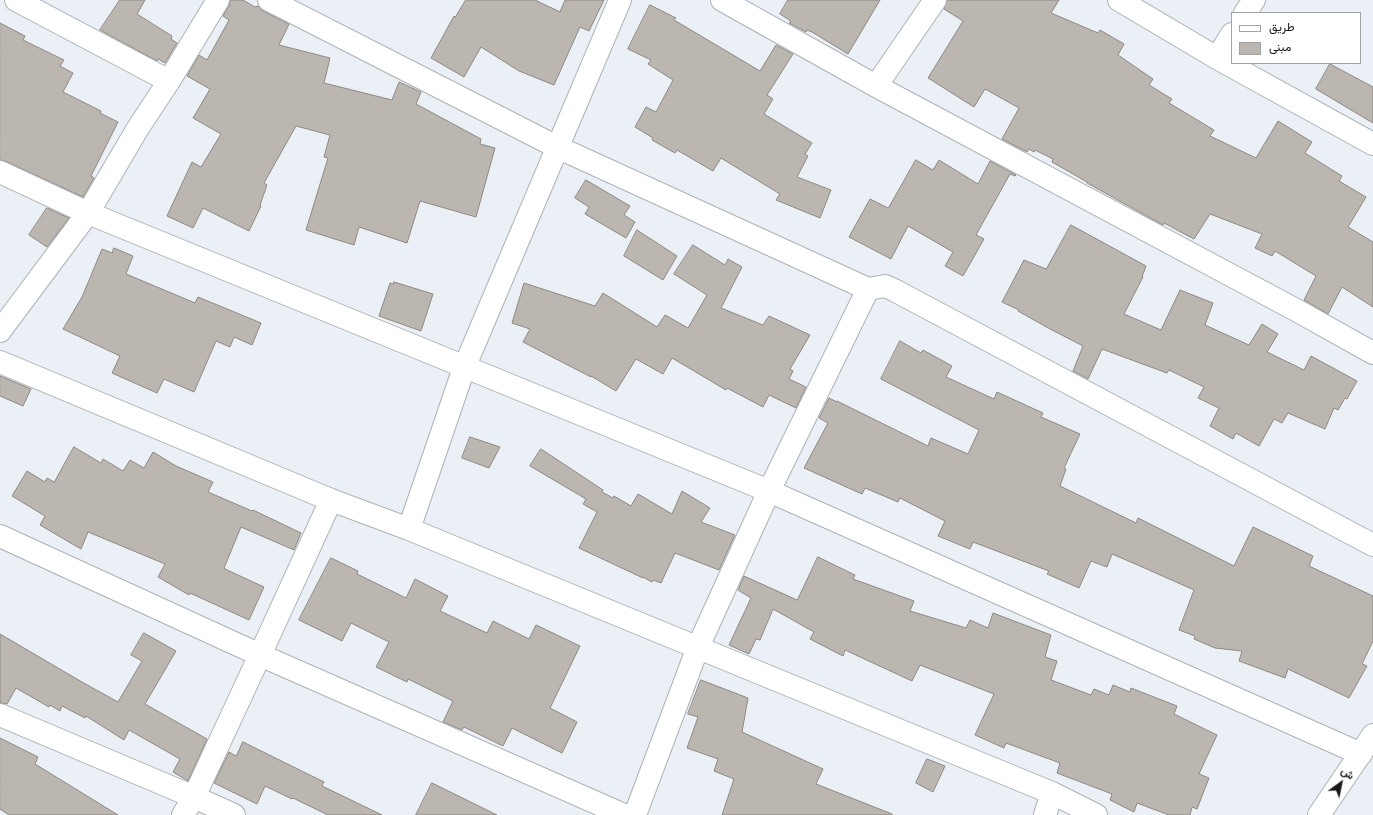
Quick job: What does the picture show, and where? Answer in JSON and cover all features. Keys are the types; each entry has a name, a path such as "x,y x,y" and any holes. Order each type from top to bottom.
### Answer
{"street":[{"path":"16,0 169,81"},
{"path":"0,331 88,214 138,128 169,81 218,0"},
{"path":"269,0 557,147 868,289 885,286 894,290 1373,545"},
{"path":"409,529 464,368 620,0"},
{"path":"722,0 876,86 1296,310 1373,353"},
{"path":"876,86 935,0"},
{"path":"1119,0 1217,58 1373,144"},
{"path":"1246,12 1254,0"},
{"path":"1217,58 1231,36"},
{"path":"0,172 88,214 768,491 1361,754"},
{"path":"635,815 698,647 768,491 868,289"},
{"path":"0,362 331,500 409,529 1052,793 1096,815"},
{"path":"183,815 194,797 331,500"},
{"path":"0,536 260,656 624,815"},
{"path":"0,715 234,815"},
{"path":"1319,815 1373,735"},
{"path":"1045,815 1052,793"}],"building":[{"path":"120,0 145,0 137,14 172,36 171,39 177,43 165,63 158,59 157,61 100,30"},
{"path":"230,0 243,0 255,7 258,6 263,11 289,24 279,45 330,58 324,83 392,100 399,82 421,92 416,104 481,139 480,144 495,148 476,217 420,201 407,243 359,227 354,245 306,230 328,158 324,157 330,135 296,126 264,183 267,185 260,205 261,206 249,231 203,208 193,228 167,216 192,162 201,167 221,134 193,118 210,89 187,76 199,55 207,60 229,20 223,16 229,6"},
{"path":"466,0 535,0 560,12 565,0 604,0 589,31 580,27 554,85 519,71 481,47 464,77 431,58 454,16 455,17"},
{"path":"788,0 880,0 848,54 812,32 807,30 806,32 789,23 791,21 780,14"},
{"path":"947,0 1059,0 1051,13 1098,33 1100,30 1124,44 1118,55 1153,79 1149,85 1172,99 1169,103 1214,130 1210,136 1256,158 1278,121 1312,142 1305,153 1342,176 1339,181 1366,197 1348,227 1373,242 1373,307 1342,287 1328,314 1304,300 1316,276 1275,251 1272,256 1255,248 1262,234 1210,214 1194,239 1164,223 1163,225 1087,183 1052,162 1053,159 1035,150 1034,152 1029,149 1027,152 1002,139 1019,108 985,89 974,107 928,78 963,21 944,9"},
{"path":"650,5 676,18 674,20 760,71 776,45 793,54 767,95 773,99 764,114 812,143 805,154 808,156 797,177 831,190 820,218 776,200 780,194 721,158 713,171 677,150 675,153 652,140 653,138 635,127 646,107 656,112 673,80 648,64 651,60 628,49"},
{"path":"0,23 25,36 23,40 64,60 60,66 73,73 63,92 101,111 100,113 118,122 91,176 94,178 83,197 0,160"},
{"path":"1330,64 1373,87 1373,123 1316,89"},
{"path":"916,160 933,170 939,160 978,184 990,161 1016,175 1010,174 976,235 984,239 963,276 945,266 953,252 908,226 891,259 849,237 870,199 888,208"},
{"path":"586,180 630,206 624,215 635,222 626,238 585,214 589,207 575,198"},
{"path":"47,208 69,218 47,247 29,235"},
{"path":"1071,225 1146,266 1143,277 1124,314 1161,330 1180,290 1213,303 1205,325 1249,345 1262,324 1278,334 1267,352 1304,370 1311,356 1357,381 1347,399 1345,398 1338,410 1334,408 1325,429 1288,413 1282,423 1274,419 1259,446 1236,433 1233,439 1210,426 1219,408 1198,398 1204,387 1169,370 1167,373 1102,349 1088,379 1073,371 1083,346 1002,302 1024,260 1046,269"},
{"path":"637,230 677,256 663,280 624,256"},
{"path":"693,245 725,265 728,259 742,267 721,308 763,325 769,316 810,335 790,369 793,371 789,379 806,387 796,408 769,395 763,407 727,388 726,390 672,358 663,374 636,359 616,391 591,376 523,342 530,329 512,323 524,283 595,306 603,293 657,327 665,315 688,328 707,295 674,274"},
{"path":"114,248 133,256 126,274 195,303 198,297 261,323 252,345 234,337 230,347 216,341 194,392 164,379 157,393 112,373 120,356 63,329 82,297 102,249 112,253"},
{"path":"394,282 433,294 421,331 379,316 390,283 393,284"},
{"path":"900,341 921,353 923,350 952,366 946,377 994,399 997,392 1043,413 1041,417 1080,434 1064,468 1066,469 1060,486 1136,523 1138,518 1234,566 1253,527 1313,556 1309,566 1373,596 1373,641 1362,664 1367,666 1349,698 1288,669 1285,678 1239,661 1242,651 1215,648 1194,639 1195,636 1179,630 1194,590 1112,554 1107,567 1091,561 1079,588 1047,574 1049,571 973,542 970,549 938,536 945,521 900,498 898,502 865,488 862,494 804,468 828,423 819,418 829,398 928,446 931,438 968,454 979,430 881,379"},
{"path":"0,376 31,389 23,406 0,396"},
{"path":"470,437 500,447 489,468 462,458"},
{"path":"74,447 101,463 103,459 123,471 130,460 144,468 153,452 176,466 213,482 208,492 252,511 253,510 301,533 294,550 241,527 224,568 264,587 249,620 190,593 189,595 158,577 165,564 88,532 81,549 40,525 45,516 12,496 27,471 45,482 47,478 54,482"},
{"path":"541,449 603,490 602,492 613,498 614,496 631,506 638,494 672,514 682,491 710,508 701,522 735,535 719,570 675,553 661,583 653,580 652,582 579,548 597,512 583,504 586,499 530,466"},
{"path":"818,557 855,575 853,579 914,601 910,611 966,628 970,620 988,628 993,613 1051,635 1045,657 1057,661 1051,680 1091,695 1094,689 1109,695 1113,685 1130,692 1131,688 1177,706 1174,714 1217,735 1199,774 1209,778 1197,809 1192,807 1190,815 1169,815 1137,803 1134,812 1110,800 1112,794 1057,773 1060,763 1006,743 1004,748 975,735 994,694 920,665 912,681 845,650 843,656 810,639 814,632 773,609 760,640 756,639 749,654 729,645 751,598 738,590 744,576 797,600"},
{"path":"331,558 358,571 357,574 406,598 415,579 448,596 440,611 487,633 493,621 529,639 536,625 580,646 550,708 577,722 562,753 512,728 503,746 464,727 462,730 443,722 453,701 408,679 407,682 376,667 389,642 351,623 342,641 299,620"},
{"path":"144,633 176,651 145,704 207,739 188,781 173,772 180,759 129,730 124,740 86,716 85,718 62,706 60,711 50,705 49,707 16,688 7,704 0,703 0,634 118,702 142,661 131,655"},
{"path":"701,680 748,698 742,732 823,769 816,784 892,815 722,815 734,779 714,771 718,759 687,748 698,717 688,714"},
{"path":"0,738 38,757 35,764 118,815 9,815 0,809"},
{"path":"243,742 324,782 322,786 382,815 328,815 265,786 257,804 214,783 229,752 236,756"},
{"path":"927,759 945,766 933,792 916,783"},
{"path":"432,783 497,815 416,815"}]}
